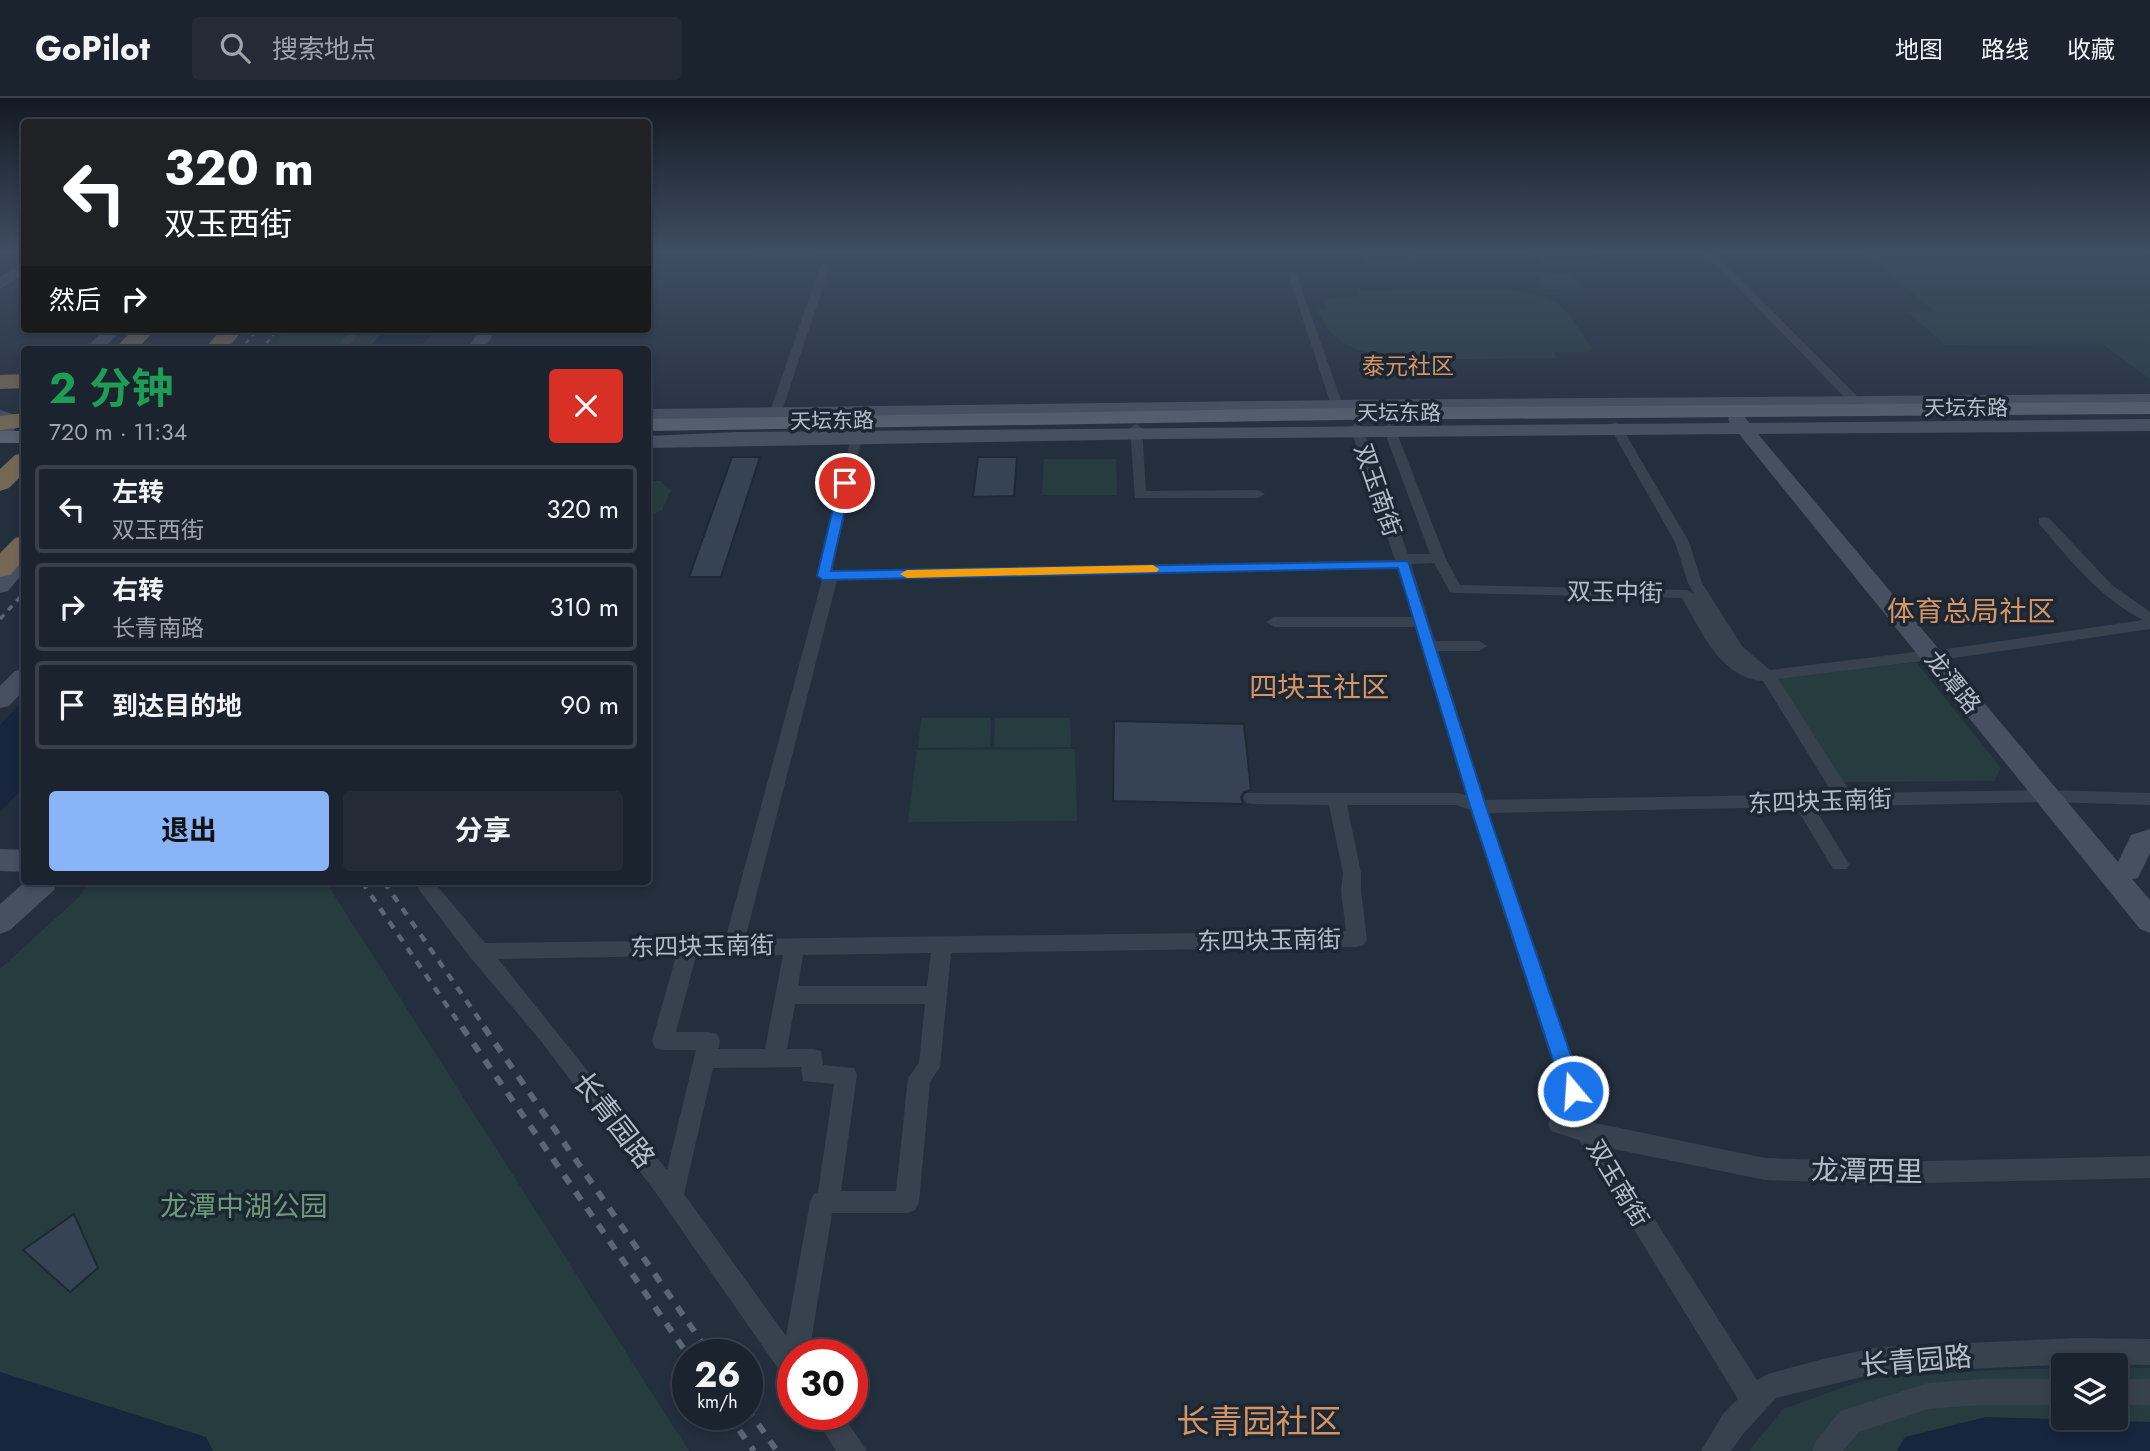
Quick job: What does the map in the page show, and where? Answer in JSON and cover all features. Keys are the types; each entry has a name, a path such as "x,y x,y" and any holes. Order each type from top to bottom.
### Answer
{"highway":[{"path":"128,346 142,333"},
{"path":"149,346 163,333"},
{"path":"218,346 230,333"},
{"path":"0,379 21,379"},
{"path":"0,493 11,442 21,414"},
{"path":"0,569 21,547"}],"main road":[{"name":"天坛东路","path":"651,434 778,423 856,435 1617,428 1746,421 1859,405 2150,408"},
{"name":"天坛东路","path":"651,425 1339,409 1746,421 2150,419"}],"street":[{"path":"778,423 811,314"},
{"path":"1306,314 1339,409 1859,405 2150,399"},
{"path":"1769,314 1859,405"},
{"path":"96,346 111,333"},
{"path":"344,346 355,333"},
{"path":"651,415 778,423"},
{"path":"1746,421 2150,425"},
{"name":"龙潭路","path":"1746,421 2057,796 2150,921"},
{"path":"720,440 778,423"},
{"path":"1617,428 1682,542 1695,583 1735,649 1767,675 1845,799"},
{"name":"双玉南街","path":"1357,430 1403,561 1478,806 1587,1133 1754,1400"},
{"path":"827,575 1333,572 1403,561 1439,559 1390,430"},
{"path":"1136,431 1140,495 1258,494"},
{"path":"651,442 856,435 827,575 733,946"},
{"path":"2044,520 2084,566 2150,621"},
{"name":"双玉中街","path":"1439,559 1455,589 1686,594 1726,658 1760,676 1939,655 2150,621"},
{"path":"0,586 21,563"},
{"path":"1274,622 1420,622"},
{"path":"1427,646 1479,646"},
{"path":"0,699 21,680"},
{"name":"龙潭路","path":"2057,796 2150,896"},
{"name":"东四块玉南街","path":"477,951 689,946 1357,939 1351,891 1352,873 1337,799 1457,799 1478,806 2057,796 2150,799"},
{"path":"1252,798 1337,799"},
{"path":"1802,802 1839,864"},
{"path":"2128,870 2141,842 2150,839"},
{"path":"0,860 21,861"},
{"path":"0,922 41,885"},
{"name":"长青园路","path":"425,885 548,1034 672,1196 777,1345"},
{"path":"799,1339 822,1202 907,1202 919,1079 929,1067 942,944"},
{"path":"774,1058 795,945"},
{"path":"672,1196 709,1041 663,1041 689,946"},
{"path":"786,995 937,995"},
{"path":"705,1059 813,1058 811,1074 846,1075 828,1202"},
{"name":"龙潭西里","path":"1559,1124 1587,1133 1765,1169 1884,1173 2150,1167"},
{"name":"长青园路","path":"1715,1451 1733,1424 1768,1387 1878,1360 2078,1351 2150,1352"},
{"path":"1826,1451 1850,1421 1928,1396 1981,1392 2051,1392"},
{"path":"2128,1392 2150,1392"},
{"path":"838,1430 853,1451"}],"green space":[{"path":"1320,314 1568,314 1591,347 1589,352 1554,352 1557,358 1383,360 1380,354 1359,350 1341,342"},
{"path":"1910,314 2150,314 2150,379 2102,344 1945,345"},
{"path":"284,333 382,333 370,346 273,346"},
{"path":"1044,459 1116,459 1117,495 1042,495"},
{"path":"651,481 660,481 671,490 662,510 651,516"},
{"path":"1916,662 2001,768 1994,781 1838,782 1777,684 1778,678"},
{"path":"921,718 991,718 990,747 918,748"},
{"path":"995,718 1070,718 1071,747 994,747"},
{"path":"1075,749 1077,821 908,822 917,750"},
{"name":"龙潭中湖公园","path":"89,885 328,885 672,1424 672,1430 676,1430 689,1451 0,1451 0,969 79,897"},
{"path":"2051,1368 2051,1430 2128,1430 2128,1368 2150,1368 2150,1451 1749,1451 1783,1409 1867,1379"}],"water":[{"path":"382,333 433,333 421,346 370,346"},
{"path":"21,703 21,790 0,812 0,725"},
{"path":"0,1372 206,1437 213,1451 0,1451"},
{"path":"1986,1417 2051,1419 2051,1430 2128,1430 2128,1421 2150,1422 2150,1451 1897,1451 1905,1437"}],"building":[{"path":"732,457 760,457 721,577 689,577"},
{"path":"978,457 1017,457 1014,496 973,497"},
{"path":"1114,721 1244,724 1251,790 1244,792 1241,797 1243,804 1113,801"},
{"path":"74,1214 98,1268 70,1292 23,1250"}],"railway":[{"path":"243,346 255,333"},
{"path":"264,346 275,333"},
{"path":"0,619 21,596"},
{"path":"364,885 463,1029"},
{"path":"386,885 486,1029"},
{"path":"462,1027 677,1339"},
{"path":"484,1027 700,1339"},
{"path":"739,1430 754,1451"},
{"path":"762,1430 777,1451"}],"slow traffic":[{"path":"907,574 1153,569"}],"district":[{"name":"泰元社区","path":"1408,366"},
{"name":"体育总局社区","path":"1971,611"},
{"name":"四块玉社区","path":"1319,687"},
{"name":"长青园社区","path":"1259,1421"}],"route":[{"path":"845,483 823,576 1404,564 1478,806 1573,1091"}]}
